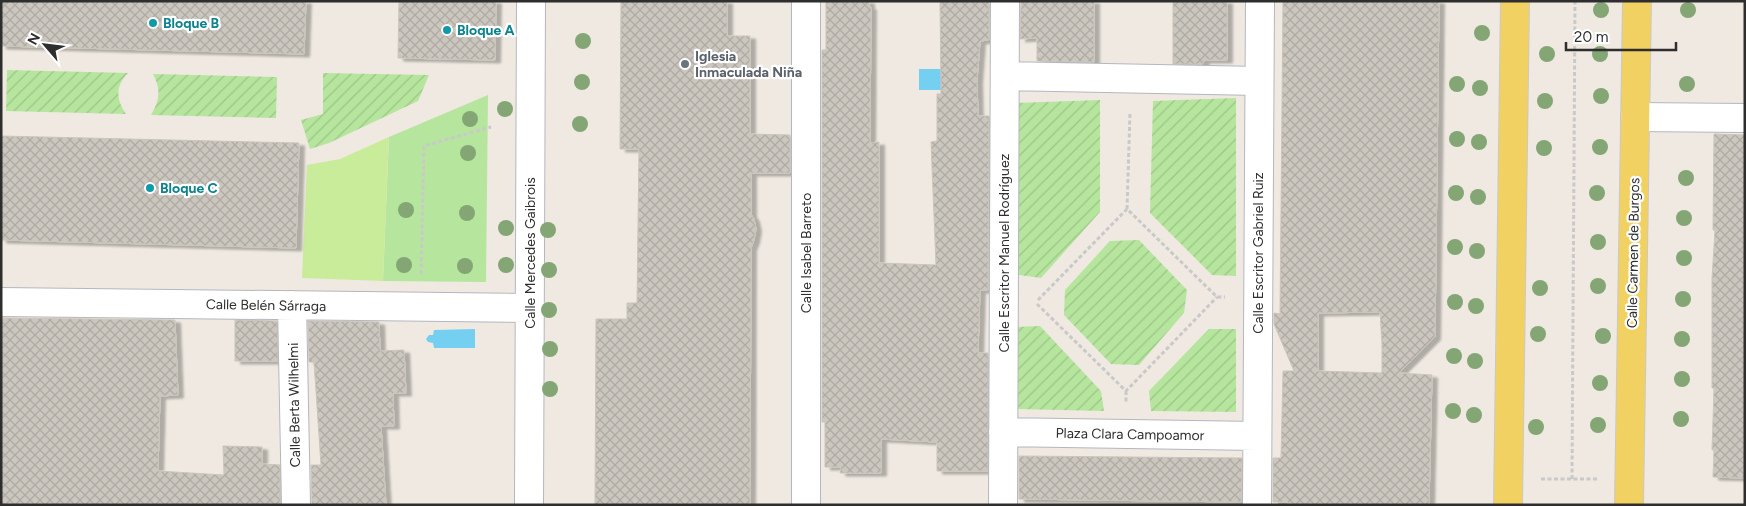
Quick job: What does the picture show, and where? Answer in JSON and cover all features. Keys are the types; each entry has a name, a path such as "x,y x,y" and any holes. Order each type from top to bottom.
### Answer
{"main road":[{"path":"1508,505 1515,1"},
{"name":"Calle Carmen de Burgos","path":"1629,505 1637,1"}],"street":[{"name":"Calle Mercedes Gaibrois","path":"529,505 531,1"},
{"name":"Calle Isabel Barreto","path":"806,1 806,505"},
{"name":"Calle Escritor Manuel Rodríguez","path":"1003,505 1005,1"},
{"name":"Calle Escritor Gabriel Ruiz","path":"1257,505 1260,1"},
{"path":"1005,76 1259,80"},
{"path":"1635,117 1745,118"},
{"name":"Calle Belén Sárraga","path":"1,302 530,308"},
{"name":"Calle Berta Wilhelmi","path":"292,305 296,505"},
{"name":"Plaza Clara Campoamor","path":"1003,432 1257,436"}],"path":[{"path":"1572,479 1576,1"},
{"path":"1130,79 1127,209 1036,302 1126,391 1217,297 1258,296"},
{"path":"421,275 424,146 491,127"},
{"path":"1127,209 1217,297"},
{"path":"1538,479 1601,479"}],"green space":[{"path":"7,70 128,73 121,83 118,93 120,104 126,114 6,111"},
{"path":"323,73 429,75 418,101 329,143 310,149 301,120 323,114"},
{"path":"153,74 277,77 276,118 151,115 158,100 158,90"},
{"path":"488,95 486,282 383,281 389,137"},
{"path":"1236,98 1236,276 1212,275 1150,213 1153,101"},
{"path":"1100,100 1100,212 1041,278 1013,274 1016,103"},
{"path":"389,137 383,281 302,278 307,165 340,159"},
{"path":"1139,240 1187,290 1184,313 1139,365 1111,364 1064,315 1065,290 1110,241"},
{"path":"1040,326 1101,391 1104,411 1015,409 1015,327"},
{"path":"1209,329 1236,329 1236,412 1151,411 1149,391"}],"water":[{"path":"919,69 959,69 958,90 919,90"},
{"path":"475,329 475,348 434,348 433,343 428,342 426,339 429,335 433,335 434,330"}],"building":[{"name":"Bloque B","path":"1,1 306,1 304,54 1,46"},
{"name":"Bloque A","path":"399,1 496,1 495,60 398,58"},
{"path":"621,1 727,1 727,36 750,36 750,134 790,135 790,173 751,173 751,214 756,229 751,248 750,505 595,505 596,319 627,319 627,303 637,303 639,149 620,149"},
{"path":"826,1 869,1 869,7 871,7 870,143 879,142 879,263 936,265 931,142 937,141 937,94 941,94 940,1 989,1 989,40 980,41 977,81 978,116 989,116 988,290 980,290 978,353 988,353 988,471 937,471 937,442 881,439 881,473 840,473 841,467 825,467 825,422 822,422 822,50 826,50"},
{"path":"1021,1 1094,1 1094,62 1037,61 1037,38 1020,39"},
{"path":"1173,1 1227,1 1227,60 1204,60 1203,64 1173,64"},
{"path":"1283,1 1439,1 1435,337 1399,373 1432,375 1429,505 1288,505 1288,502 1273,502 1273,458 1281,458 1283,371 1294,371 1274,324 1274,313 1280,314","holes":["1380,312 1382,373 1318,371 1318,313"]},
{"path":"1714,134 1745,135 1745,478 1713,477 1712,279 1715,230 1713,230"},
{"name":"Bloque C","path":"1,136 299,143 296,248 1,240"},
{"path":"1,318 175,320 178,395 160,396 158,471 224,475 223,446 262,447 262,464 280,465 280,505 1,505"},
{"path":"235,320 277,321 278,361 235,361"},
{"path":"308,321 379,322 380,351 404,350 406,393 393,393 394,426 381,426 386,505 312,505 311,465 321,465 314,362 309,362"},
{"path":"1019,456 1242,458 1241,502 1019,499"}],"place":[{"name":"Bloque B","path":"153,23"},
{"name":"Bloque A","path":"447,30"},
{"name":"Iglesia Inmaculada Niña","path":"685,64"},
{"name":"Bloque C","path":"150,188"}]}
